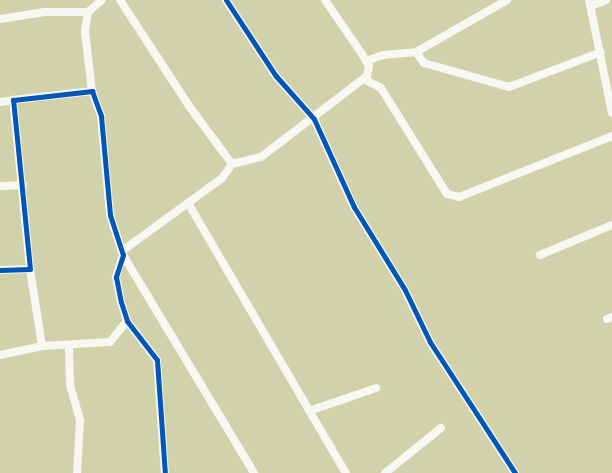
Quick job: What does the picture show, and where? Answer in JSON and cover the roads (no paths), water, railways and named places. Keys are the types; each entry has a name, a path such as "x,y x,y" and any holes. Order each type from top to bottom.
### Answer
{"street":[{"path":"102,0 88,12 85,31 92,91 101,116 110,215 123,253 254,473"},
{"path":"120,0 189,106 232,164"},
{"path":"226,0 276,76 314,119 354,207 405,290 430,342 514,473"},
{"path":"165,473 157,360 127,322 116,277 123,253 222,178 232,164 261,157 314,119 329,102 364,79 369,72 366,61 325,0"},
{"path":"366,61 383,55 416,52 507,0"},
{"path":"606,0 590,3 609,86 612,113"},
{"path":"0,19 44,12 88,12"},
{"path":"416,52 424,63 509,87 601,52"},
{"path":"364,79 381,88 447,194 459,197 612,136"},
{"path":"0,102 92,91"},
{"path":"13,100 23,185 30,269 42,346"},
{"path":"0,186 23,185"},
{"path":"188,203 346,473"},
{"path":"540,255 612,225"},
{"path":"0,270 30,269"},
{"path":"0,355 42,346 110,342 127,322"},
{"path":"69,345 70,385 80,421 77,473"},
{"path":"309,411 376,388"},
{"path":"385,473 441,428"}]}
